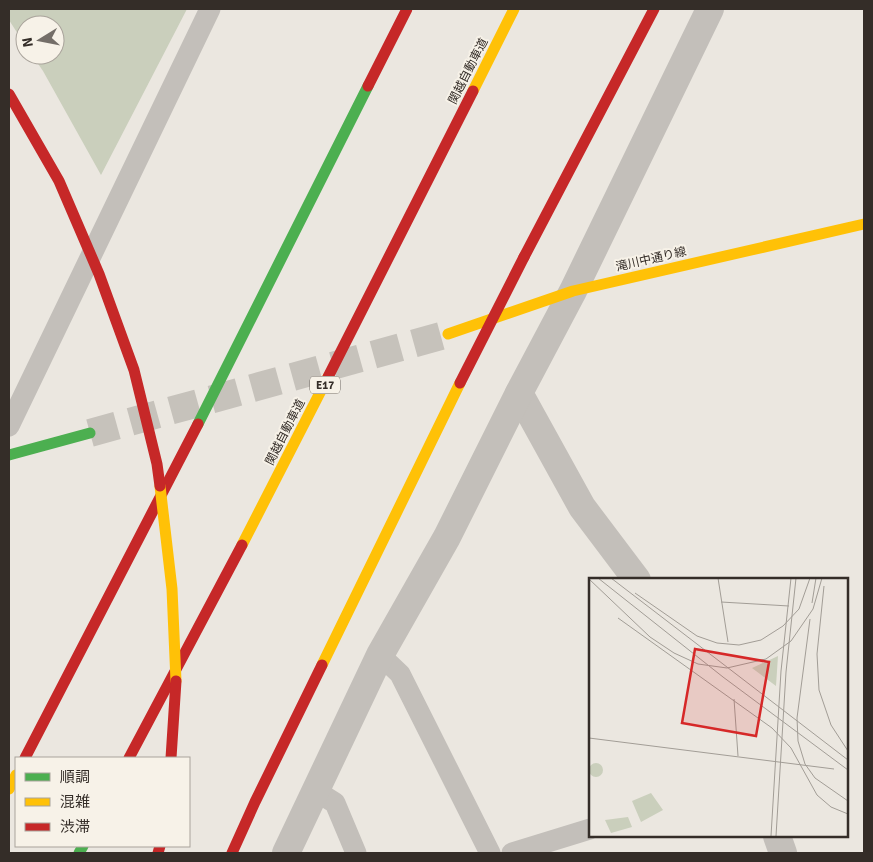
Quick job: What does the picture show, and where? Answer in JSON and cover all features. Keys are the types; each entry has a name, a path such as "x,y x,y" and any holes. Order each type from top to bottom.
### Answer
{"main road":[{"path":"26,757 191,438 407,9"},
{"name":"関越自動車道","path":"131,757 274,486 514,9"},
{"path":"232,853 255,802 460,383 654,9"},
{"path":"9,94 58,181 99,274 134,370 155,454 172,589 176,690 171,757"},
{"name":"滝川中通り線","path":"448,334 573,291 864,224"},
{"path":"9,455 90,433"},
{"path":"9,789 15,777"}],"street":[{"path":"286,853 380,655 447,537 573,291 710,9"},
{"path":"519,394 582,507 635,578"},
{"path":"777,837 783,853"}],"lane":[{"path":"9,426 210,9"},
{"path":"380,655 400,674 490,853"},
{"path":"316,791 334,803 356,853"},
{"path":"512,853 589,829"}],"green space":[{"path":"9,9 187,9 101,175 39,65 65,65 65,15 15,15 15,29 9,20"}],"tunnel":[{"path":"90,433 448,334"}],"traffic: fast":[{"path":"198,424 368,86"},
{"path":"9,455 90,433"},
{"path":"79,853 82,847"}],"traffic: slow":[{"path":"473,91 514,9"},
{"path":"448,334 573,291 864,224"},
{"path":"242,545 328,377"},
{"path":"322,665 460,383"},
{"path":"160,486 172,589 176,681"},
{"path":"9,789 15,777"}],"traffic: jam":[{"path":"368,86 407,9"},
{"path":"524,257 654,9"},
{"path":"328,377 473,91"},
{"path":"9,94 59,181 99,274 134,370 157,464 160,486"},
{"path":"460,383 524,257"},
{"path":"26,757 198,424"},
{"path":"130,757 242,545"},
{"path":"232,853 322,665"},
{"path":"171,757 176,681"},
{"path":"158,853 160,847"}]}
